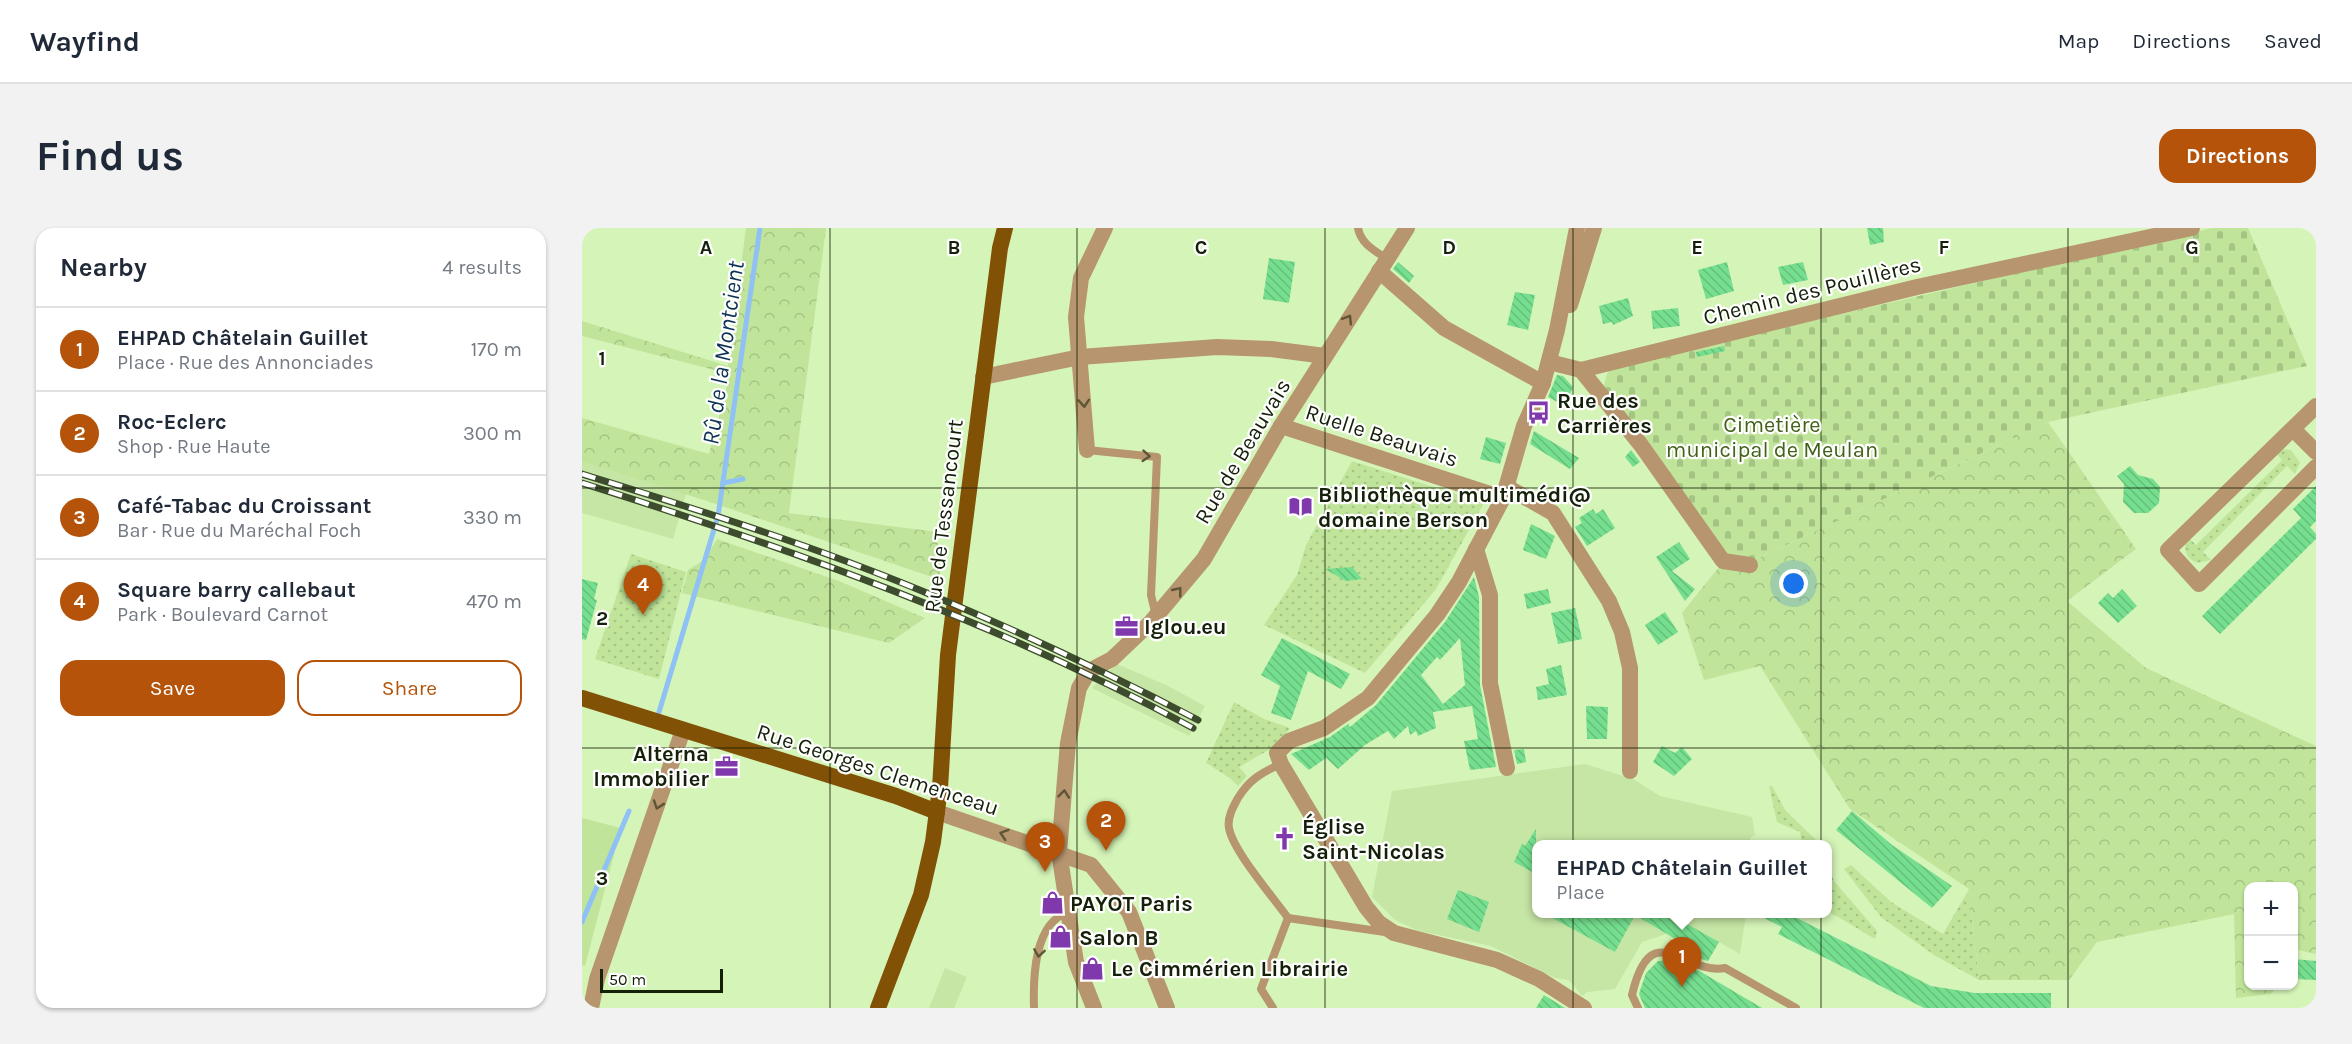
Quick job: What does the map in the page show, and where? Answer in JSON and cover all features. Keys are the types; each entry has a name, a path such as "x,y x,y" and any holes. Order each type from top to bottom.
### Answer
{"main road":[{"name":"Rue de Tessancourt","path":"878,1008 921,895 931,854 937,812 946,673 999,249 1005,228"},
{"name":"Rue Georges Clemenceau","path":"582,698 896,796 937,812"}],"street":[{"path":"1087,450 1076,317 1081,278 1105,228"},
{"name":"Rue de Beauvais","path":"1061,860 1068,743 1079,688 1089,671 1112,659 1156,617 1204,559 1281,426 1407,228"},
{"path":"1577,228 1557,330 1543,383 1524,426 1505,492 1476,549 1437,615 1368,698 1324,728 1289,741 1280,748 1279,760 1366,907 1379,922 1394,933 1497,960 1539,979 1584,1008"},
{"path":"1557,330 1574,297 1594,228"},
{"name":"Chemin des Pouillères","path":"1549,362 1581,370 1917,287 2192,228"},
{"path":"1383,265 1444,328 1543,383"},
{"path":"983,377 1080,357 1217,347 1271,349 1325,356"},
{"path":"1581,370 1641,445 1723,561 1750,565"},
{"path":"2316,406 2168,550 2199,584 2316,467"},
{"name":"Ruelle Beauvais","path":"1281,426 1505,492 1553,513 1609,601 1622,632 1630,668 1630,771"},
{"path":"2293,429 2316,452"},
{"path":"1476,549 1490,595 1490,683 1507,768"},
{"path":"591,1008 597,979 675,727"},
{"name":"Rue Georges Clemenceau","path":"937,812 1061,860 1091,865 1121,900 1135,923 1167,1008"},
{"path":"1061,860 1076,962 1094,1008"}],"lane":[{"path":"1358,228 1360,237 1383,265"},
{"path":"1087,450 1157,457 1151,595 1156,617"},
{"path":"1279,760 1246,786 1237,800 1230,816 1229,828 1236,846 1288,918 1394,933"},
{"path":"1034,1008 1042,934 1048,924 1059,915 1069,912"},
{"path":"1273,1008 1261,989 1288,918"},
{"path":"1638,1008 1632,995 1642,965 1648,958 1668,952 1713,971 1725,968 1796,1008"}],"shaded area":[{"path":"582,462 686,494 673,539 582,513"},
{"path":"1117,664 1166,685 1205,706 1189,736 1092,688"},
{"path":"1585,764 1633,779 1660,796 1752,817 1755,835 1750,840 1532,840 1532,918 1745,918 1740,954 1719,942 1709,959 1666,934 1642,942 1615,989 1587,992 1582,996 1569,980 1555,978 1491,946 1419,931 1395,920 1372,897 1392,791"},
{"path":"945,968 967,977 954,1008 929,1008"}],"green space":[{"path":"746,228 826,228 789,513 937,532 941,580 710,502 582,462 582,418 709,454 730,374 582,336 582,321 728,366"},
{"name":"Cimetière municipal de Meulan","path":"2212,228 2248,228 2307,366 2048,422 1754,560 1727,557 1603,388 1609,368"},
{"path":"2048,422 2136,549 2067,601 2146,668 2316,746 2316,954 2298,950 2298,882 2244,882 2244,990 2274,990 2271,994 2236,998 2234,914 2097,942 2069,980 1979,980 1969,889 1850,809 1760,666 1704,680 1682,613 1727,557 1754,560"},
{"path":"2279,449 2291,450 2300,463 2295,474 2287,466 2203,552 2211,560 2197,563 2191,559 2186,553 2185,543 2189,538 2196,545 2282,460 2276,453"},
{"path":"1352,461 1484,503 1436,589 1365,673 1264,625 1297,575 1306,545"},
{"path":"717,539 839,581 925,618 889,643 682,593 688,570 704,560"},
{"path":"631,554 686,572 659,679 595,659"},
{"path":"1234,702 1264,719 1290,728 1279,744 1239,767 1247,776 1238,786 1230,778 1206,763"},
{"path":"1769,786 1772,786 1785,810 1816,840 1801,840 1800,832 1777,822"},
{"path":"582,818 621,828 585,966 582,965"},
{"path":"1851,865 1891,902 1943,934 1969,889 1979,980 1934,955 1881,917 1844,869"},
{"path":"1832,875 1834,881 1877,931 1875,939 1832,913"}],"building":[{"path":"1867,228 1883,228 1884,242 1870,245"},
{"path":"1269,258 1295,262 1289,303 1263,299"},
{"path":"1398,262 1414,276 1409,283 1393,269"},
{"path":"1727,262 1734,291 1706,299 1698,270"},
{"path":"1803,262 1808,280 1783,285 1778,267"},
{"path":"1515,292 1535,295 1528,330 1507,325"},
{"path":"1628,298 1633,316 1613,325 1612,322 1603,324 1599,306"},
{"path":"1678,308 1680,326 1653,329 1651,311"},
{"path":"1724,346 1725,351 1697,357 1696,352"},
{"path":"1557,375 1563,376 1573,387 1565,406 1548,397"},
{"path":"1534,431 1579,458 1570,469 1530,444"},
{"path":"1486,437 1506,443 1500,464 1480,459"},
{"path":"1631,450 1640,462 1633,467 1625,457"},
{"path":"2130,466 2138,475 2153,479 2160,487 2159,503 2148,513 2134,513 2123,502 2124,484 2117,476"},
{"path":"2316,486 2316,521 2310,527 2316,534 2316,539 2220,634 2202,616 2301,518 2293,509"},
{"path":"1593,509 1596,514 1603,509 1615,528 1587,546 1575,527 1582,523 1579,518"},
{"path":"1531,524 1555,536 1546,559 1523,550"},
{"path":"1679,542 1690,559 1672,571 1695,589 1685,601 1656,557"},
{"path":"1352,567 1362,579 1346,581 1325,569"},
{"path":"1474,577 1479,597 1480,685 1496,767 1470,770 1464,741 1478,739 1472,706 1433,712 1436,728 1418,736 1416,731 1410,735 1408,726 1394,739 1388,731 1365,745 1338,769 1326,758 1309,770 1291,754 1330,737 1348,724 1350,727 1376,705 1445,622","holes":["1460,638 1465,685 1443,704 1421,675 1437,657 1440,660"]},
{"path":"582,579 598,583 594,599 597,600 586,640 582,639"},
{"path":"1548,589 1551,603 1527,609 1524,594"},
{"path":"2122,589 2137,606 2118,623 2098,603 2108,593 2113,598"},
{"path":"1575,608 1582,639 1558,644 1551,613"},
{"path":"1665,612 1678,632 1658,645 1645,625"},
{"path":"1282,638 1350,674 1341,689 1308,671 1291,720 1271,713 1280,686 1261,675"},
{"path":"1561,665 1567,695 1538,700 1536,687 1549,684 1546,669"},
{"path":"1586,706 1608,707 1607,739 1587,739"},
{"path":"1662,746 1675,753 1682,747 1692,759 1674,776 1653,762"},
{"path":"1524,749 1526,762 1517,764 1514,750"},
{"path":"1852,811 1892,845 1952,886 1932,908 1836,830"},
{"path":"1536,829 1536,840 1532,840 1532,872 1514,862 1522,844 1525,846"},
{"path":"1458,890 1489,902 1479,932 1447,919"},
{"path":"1552,918 1633,918 1615,952"},
{"path":"1640,918 1676,918 1719,942 1708,961 1692,955 1701,954"},
{"path":"1764,918 1797,918 1931,986 1975,993 2051,993 2051,1008 1924,1008 1778,934 1782,927"},
{"path":"2298,959 2316,961 2316,980 2298,979"},
{"path":"1669,960 1701,972 1762,1008 1645,1008 1639,994 1646,973 1658,961"},
{"path":"1544,995 1565,1008 1536,1008"}],"waterway":[{"name":"Rû de la Montcient","path":"659,712 718,516 760,228"},
{"path":"723,483 743,479"},
{"path":"582,922 629,811"}],"railway":[{"path":"582,474 753,528 880,574 1027,637 1198,720"},
{"path":"582,483 739,534 894,591 1045,655 1193,728"}],"place":[{"name":"Rue des Carrières","path":"1539,413"},
{"name":"Bibliothèque multimédi@ domaine Berson","path":"1300,507"},
{"name":"Square barry callebaut","path":"643,615"},
{"name":"Iglou.eu","path":"1126,626"},
{"name":"Alterna Immobilier","path":"727,766"},
{"name":"Église Saint-Nicolas","path":"1284,839"},
{"name":"Roc-Eclerc","path":"1106,851"},
{"name":"Café-Tabac du Croissant","path":"1045,872"},
{"name":"PAYOT Paris","path":"1052,903"},
{"name":"Salon B","path":"1061,937"},
{"name":"Le Cimmérien Librairie","path":"1093,968"},
{"name":"EHPAD Châtelain Guillet","path":"1682,987"}]}
